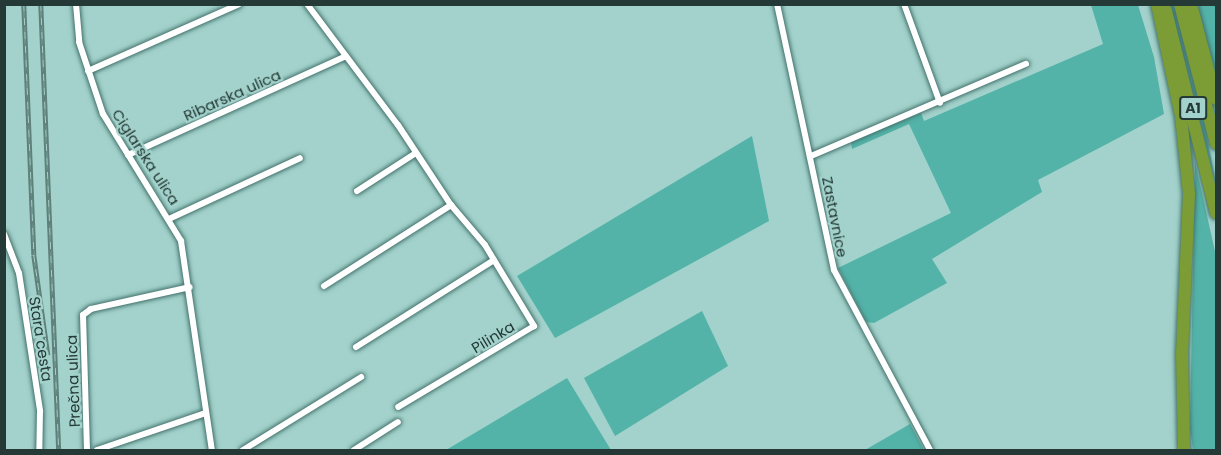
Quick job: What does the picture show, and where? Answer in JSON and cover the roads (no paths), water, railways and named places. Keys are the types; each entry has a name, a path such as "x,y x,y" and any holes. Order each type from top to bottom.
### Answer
{"highway":[{"path":"1157,4 1181,116 1189,194 1182,415 1184,450"},
{"name":"A1","path":"1164,4 1216,213"},
{"name":"A1","path":"1180,4 1216,143"},
{"path":"1191,4 1216,99"},
{"path":"1182,415 1190,450"}],"street":[{"path":"88,71 239,4"},
{"name":"Pilinka","path":"307,4 416,153 451,205 494,260 534,326 398,407"},
{"name":"Zastavnice","path":"777,4 834,270 930,450"},
{"path":"904,4 940,103"},
{"name":"Ciglarska ulica","path":"76,5 79,42 103,114 171,219 184,251 203,414 212,450"},
{"name":"Ribarska ulica","path":"128,155 346,56"},
{"path":"811,156 940,103 1026,63"},
{"path":"357,191 416,153"},
{"name":"Ciglarska ulica","path":"171,219 300,159"},
{"path":"324,286 451,205"},
{"name":"Stara cesta","path":"4,234 19,273 40,411 39,450"},
{"path":"356,347 494,260"},
{"name":"Prečna ulica","path":"87,450 83,315 90,309 190,287"},
{"path":"243,450 361,377"},
{"path":"97,450 203,414"},
{"path":"354,450 398,422"}],"railway":[{"path":"24,4 34,255 48,355"},
{"path":"41,4 59,450"}]}
